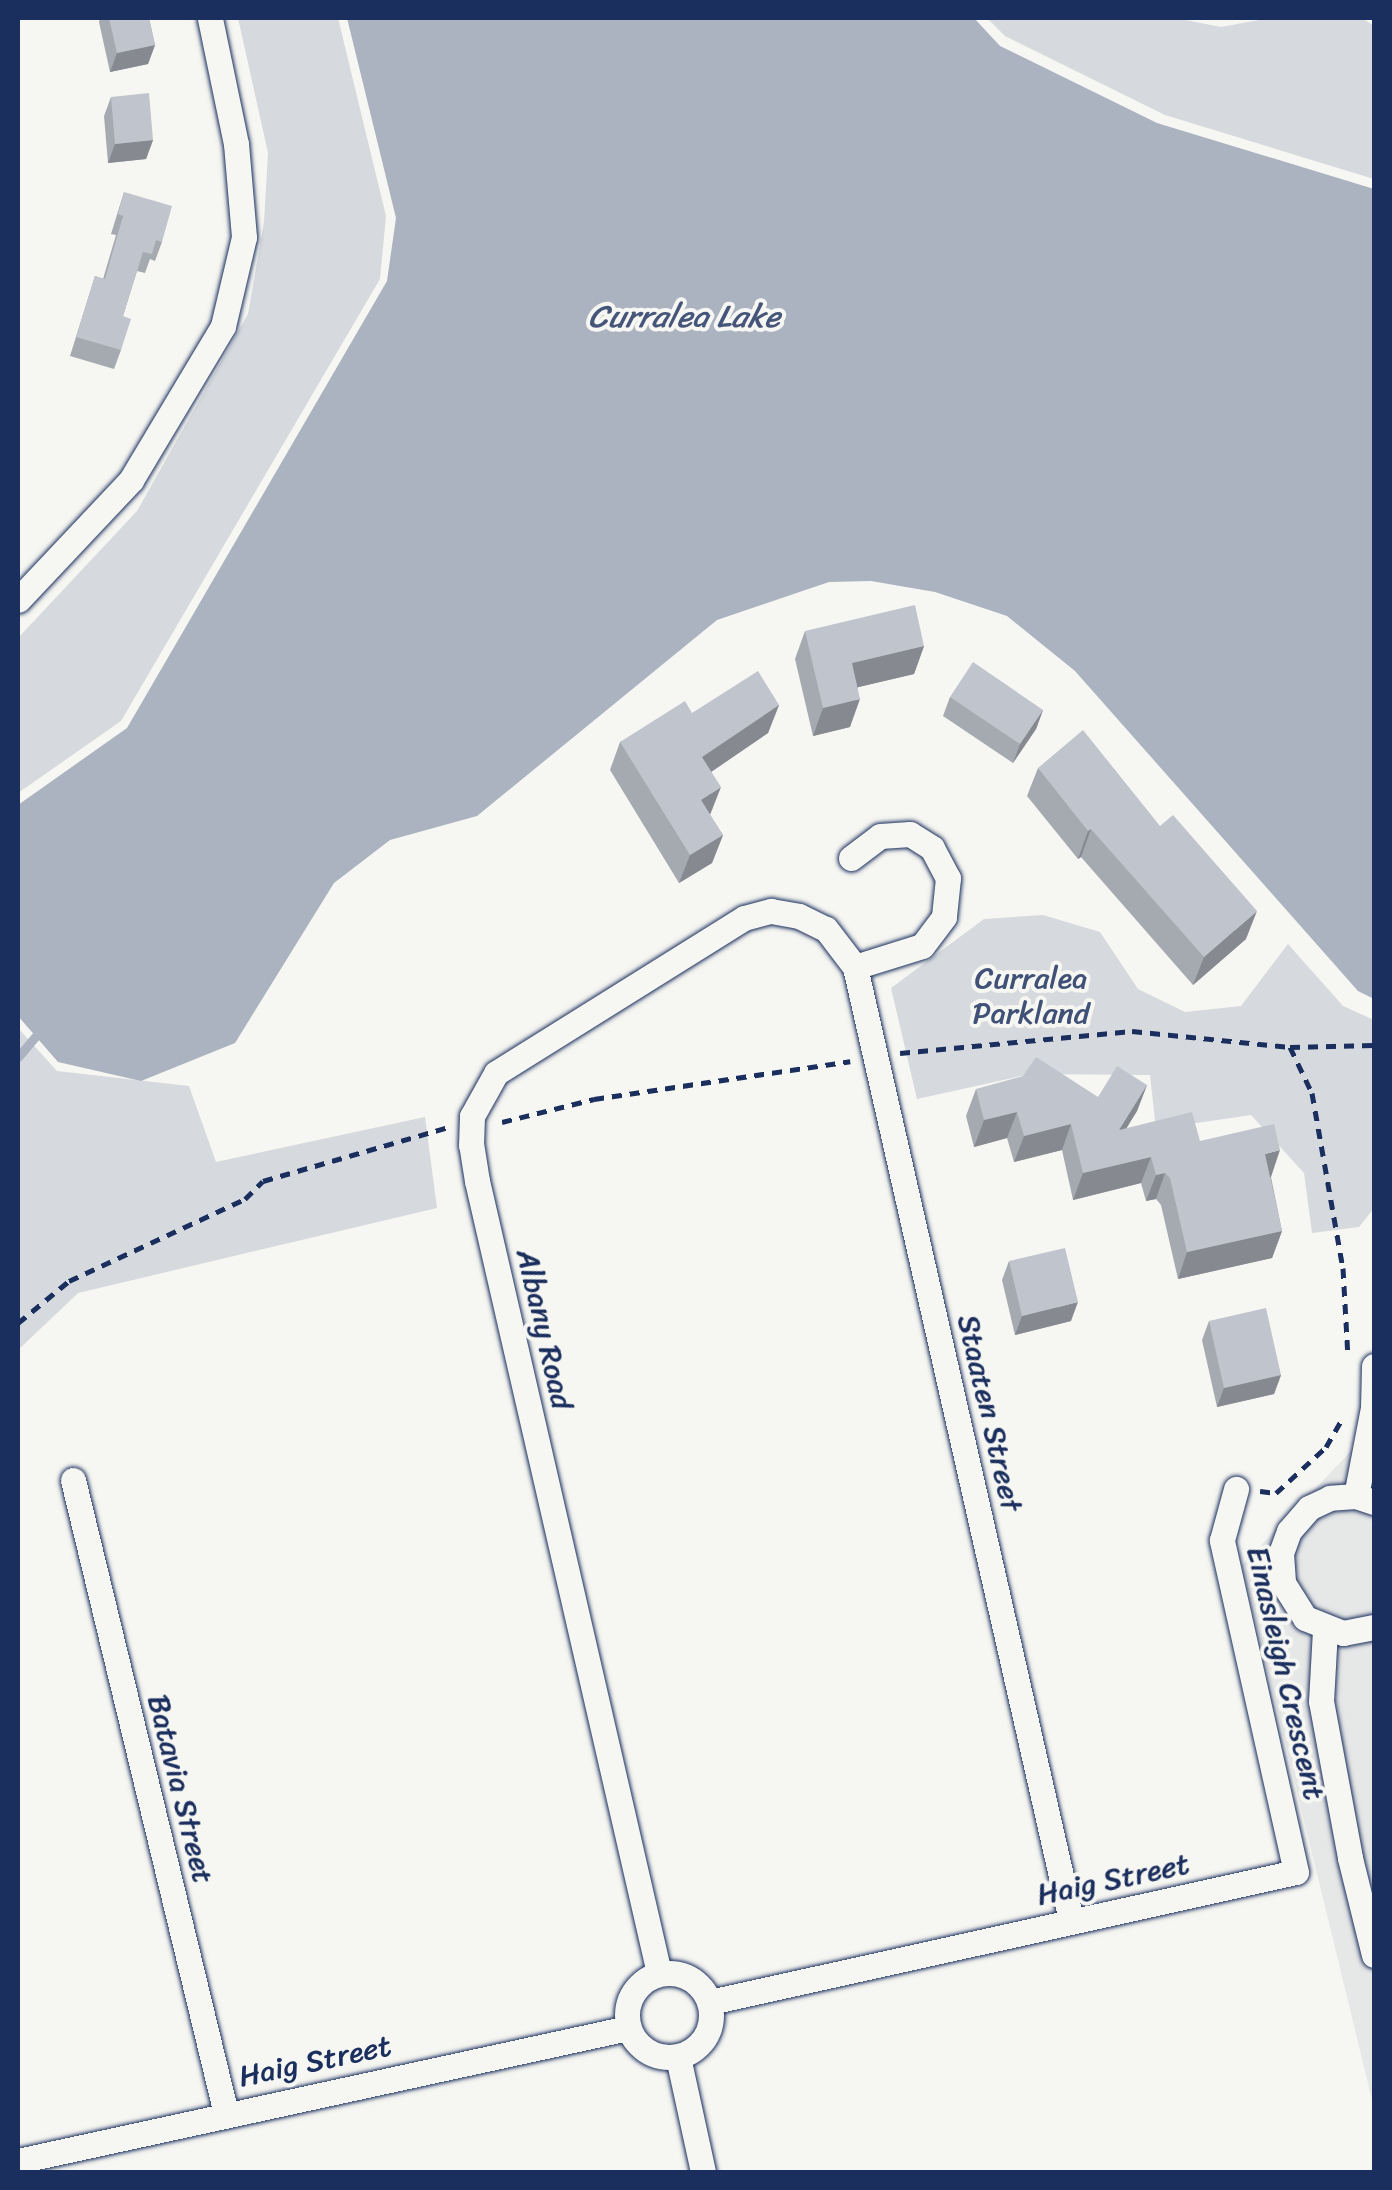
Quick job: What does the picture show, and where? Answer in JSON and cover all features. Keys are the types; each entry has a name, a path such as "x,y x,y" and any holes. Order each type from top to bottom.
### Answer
{"street":[{"path":"18,600 131,480 223,326 244,237 236,144 210,18"},
{"path":"852,858 880,836 910,834 932,848 948,878 944,917 922,946 855,967"},
{"name":"Albany Road","path":"659,1973 478,1182 472,1126 481,1094 496,1073 744,918 771,911 799,916 826,929"},
{"name":"Staaten Street","path":"826,929 855,967 1072,1920"},
{"path":"1374,1366 1365,1499 1330,1498 1309,1508 1289,1531 1281,1554 1282,1583 1293,1605 1326,1630 1342,1633 1374,1628"},
{"name":"Batavia Street","path":"73,1480 226,2114"},
{"name":"Einasleigh Crescent","path":"1236,1489 1222,1540 1296,1872"},
{"name":"Einasleigh Crescent","path":"1326,1630 1321,1702 1350,1858 1374,1955"},
{"name":"Haig Street","path":"710,2002 1296,1872"},
{"path":"674,1972 692,1979 710,2002 710,2025 703,2041 678,2057 649,2053 628,2028 626,2014 632,1993 641,1982 659,1973 674,1972"},
{"name":"Haig Street","path":"18,2161 628,2028"},
{"path":"678,2057 703,2172"}],"path":[{"path":"18,1323 69,1281 245,1199 263,1181 454,1126 472,1126 594,1099 876,1056 1070,1035 1167,1033 1290,1048 1374,1045"},
{"path":"1290,1048 1312,1094 1340,1249 1348,1374"},
{"path":"1236,1489 1276,1493 1326,1447 1348,1409"}],"shaded area":[{"path":"1374,1390 1374,2108 1242,1565 1356,1446"}],"green space":[{"path":"238,18 338,18 386,216 380,279 121,721 18,793 18,638 137,511 248,314 264,222 268,153"},
{"path":"987,18 1175,18 1221,27 1270,18 1362,18 1374,26 1374,179 1165,115 1005,36"},
{"name":"Curralea Parkland","path":"1043,915 1100,932 1138,989 1185,1012 1241,1006 1288,944 1343,1006 1374,1020 1374,1208 1359,1227 1312,1233 1304,1173 1251,1115 1156,1129 1150,1075 1030,1074 917,1099 891,988 984,919"},
{"path":"18,1028 57,1071 189,1086 216,1162 425,1117 437,1208 78,1293 18,1350"}],"water":[{"name":"Curralea Lake","path":"347,18 974,18 1000,46 1157,123 1374,189 1374,999 1358,991 1075,671 1007,616 935,592 871,581 829,582 717,620 477,816 390,840 334,883 235,1043 141,1081 58,1062 18,1016 18,805 127,728 387,281 396,218"}],"building":[{"path":"109,18 149,18 155,45 117,53"},
{"path":"149,93 153,140 115,144 111,97"},
{"path":"124,192 172,206 162,242 156,240 152,254 143,252 123,316 131,319 121,350 76,337 95,276 105,279 123,216 118,214"},
{"path":"915,605 924,646 852,663 860,699 823,708 805,631"},
{"path":"973,662 1043,710 1020,744 950,697"},
{"path":"758,671 779,705 702,757 721,787 701,800 723,835 690,855 620,742 685,701 692,713"},
{"path":"1083,730 1160,826 1173,815 1257,911 1204,957 1091,829 1088,831 1038,768"},
{"path":"1036,1057 1098,1097 1117,1066 1147,1085 1119,1130 1192,1112 1200,1141 1274,1124 1280,1150 1265,1154 1282,1231 1187,1252 1170,1178 1165,1173 1156,1175 1151,1157 1083,1173 1071,1124 1024,1136 1017,1112 984,1120 976,1089 1023,1076"},
{"path":"1065,1248 1078,1302 1022,1316 1009,1261"},
{"path":"1266,1308 1281,1375 1224,1388 1209,1321"}],"waterway":[{"path":"18,1057 37,1034"}]}
